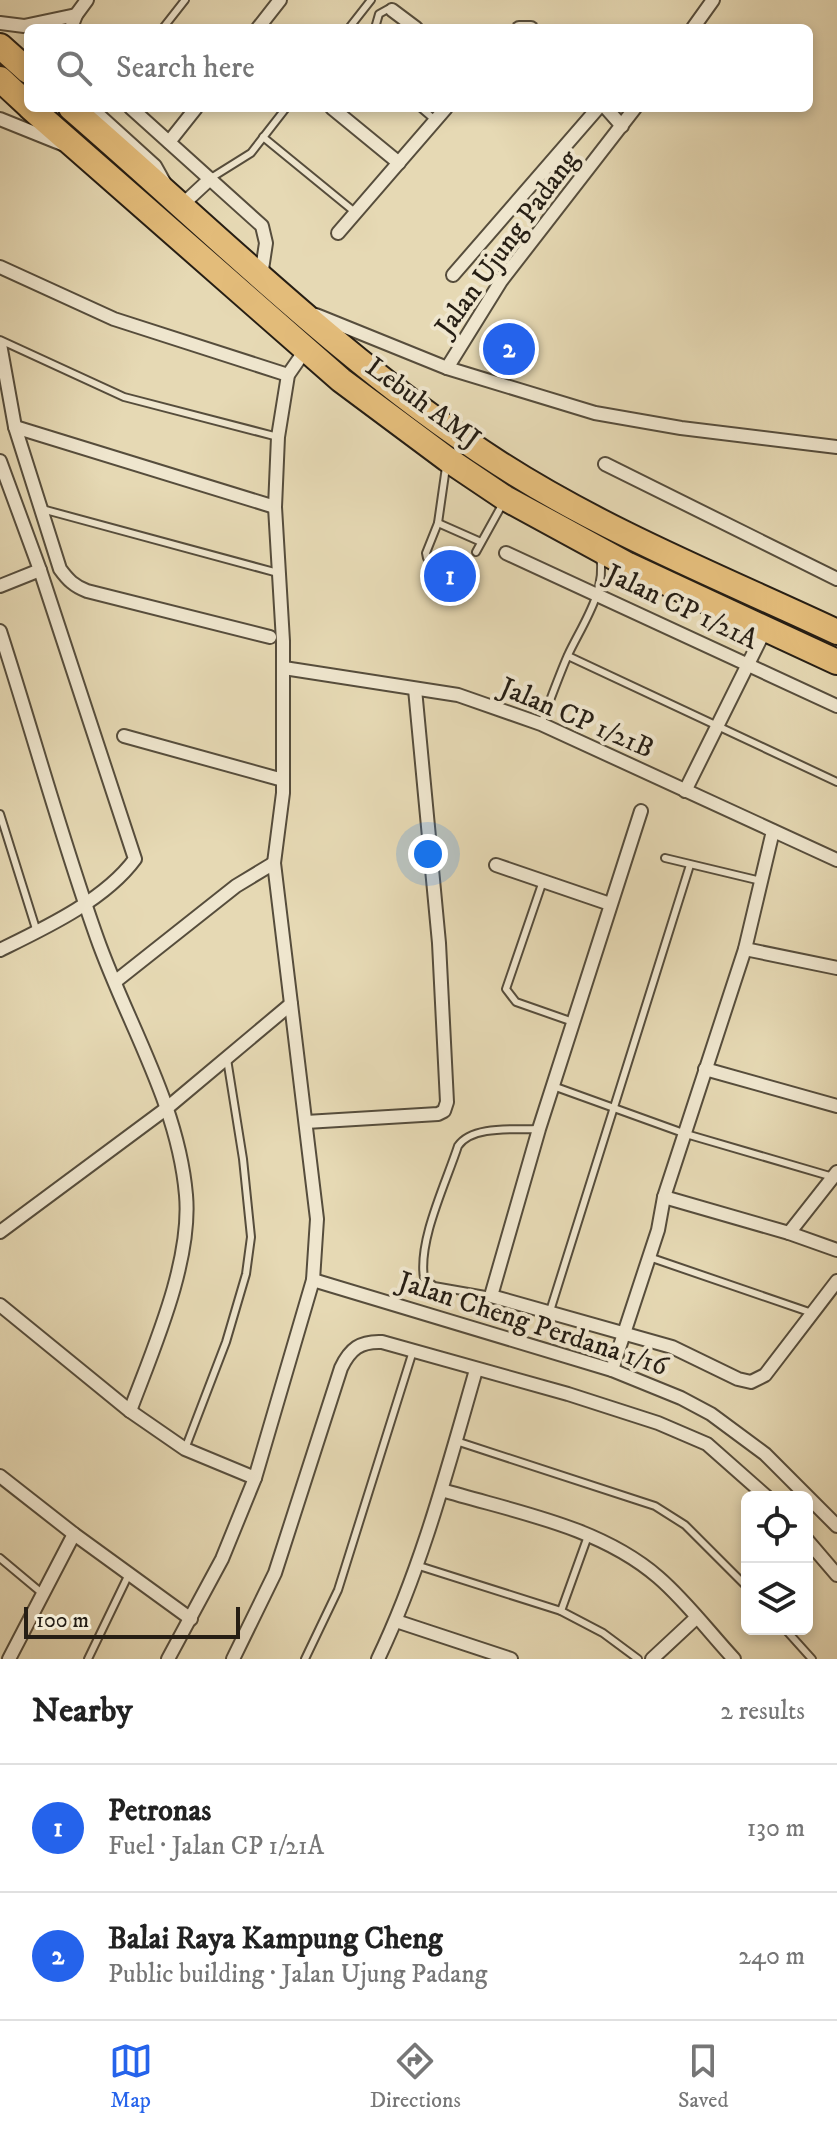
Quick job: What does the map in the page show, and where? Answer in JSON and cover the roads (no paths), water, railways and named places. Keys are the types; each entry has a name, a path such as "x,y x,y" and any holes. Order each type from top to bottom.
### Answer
{"highway":[{"path":"0,46 24,67"},
{"name":"Lebuh AMJ","path":"0,79 24,101"},
{"name":"Lebuh AMJ","path":"35,112 306,349 447,459 505,498 598,549 837,662"},
{"name":"Lebuh AMJ","path":"76,112 347,352 418,407 512,471 609,525 837,632"}],"street":[{"path":"73,24 87,0"},
{"path":"261,24 280,0"},
{"path":"696,24 713,0"},
{"path":"392,10 411,24"},
{"path":"38,24 76,15"},
{"path":"0,23 24,26"},
{"path":"95,112 155,166 176,200 210,179"},
{"path":"135,112 262,226 266,243 261,276"},
{"path":"169,142 193,112"},
{"path":"337,112 399,163"},
{"path":"338,233 442,112"},
{"path":"453,275 595,112"},
{"path":"610,112 622,126"},
{"name":"Jalan Ujung Padang","path":"447,368 501,281 632,112"},
{"path":"0,119 76,149"},
{"path":"0,267 114,319 288,375"},
{"path":"296,307 447,368 595,413 681,428 837,447"},
{"path":"0,342 15,427 60,569 76,587 270,637"},
{"path":"168,1659 222,1559 255,1478 313,1280 317,1219 274,863 283,780 284,668 275,507 278,437 288,375 306,349"},
{"path":"15,427 275,507"},
{"path":"0,461 40,570 135,859 127,870 85,902 37,932 0,950"},
{"path":"605,464 837,579"},
{"name":"Jalan CP 1/21A","path":"506,553 837,706"},
{"path":"0,586 40,570"},
{"path":"685,791 766,628"},
{"path":"0,631 98,941 167,1108 186,1195 185,1234 173,1287 130,1411"},
{"name":"Jalan CP 1/21B","path":"284,668 458,695 541,724 837,860"},
{"path":"306,1122 438,1114 444,1111 447,1102 439,943 415,689"},
{"path":"124,736 283,780"},
{"path":"641,811 539,1129 491,1296 672,1347 738,1379 751,1382 765,1375 837,1281"},
{"path":"612,1370 658,1230 664,1197 745,949 773,831"},
{"path":"116,981 236,886 274,863"},
{"path":"496,865 610,904"},
{"path":"745,949 837,968"},
{"path":"0,1232 167,1108 291,1004"},
{"path":"705,1069 837,1106"},
{"path":"789,1233 835,1174"},
{"path":"664,1197 837,1250"},
{"name":"Jalan Cheng Perdana 1/16","path":"313,1280 612,1370 681,1398 711,1414 765,1454 837,1526"},
{"path":"0,1305 130,1411 185,1449 255,1478"},
{"path":"233,1659 275,1573 341,1368 357,1346 370,1341 568,1394 658,1423 707,1444 760,1491"},
{"path":"378,1659 396,1621 442,1490 476,1370"},
{"path":"0,1476 191,1619"},
{"path":"442,1490 567,1527 614,1547 658,1577 734,1659"},
{"path":"0,1643 10,1656 74,1534"},
{"path":"813,1547 837,1575"},
{"path":"652,1659 696,1618"},
{"path":"396,1621 511,1659"}],"lane":[{"path":"166,24 185,0"},
{"path":"352,24 371,0"},
{"path":"376,24 379,14 392,10"},
{"path":"210,179 251,153 283,112"},
{"path":"426,112 435,120"},
{"path":"263,137 356,213"},
{"path":"0,342 124,397 278,437"},
{"path":"440,564 427,558 426,553 438,523 447,459"},
{"path":"476,552 505,498"},
{"path":"42,509 281,574"},
{"path":"438,523 481,542"},
{"path":"541,724 597,593 601,578 598,549"},
{"path":"568,656 837,782"},
{"path":"0,814 37,932"},
{"path":"665,858 761,881"},
{"path":"550,1311 690,865"},
{"path":"543,881 506,989 516,1002 573,1022"},
{"path":"185,1449 226,1342 246,1274 251,1237 243,1159 227,1059"},
{"path":"553,1086 686,1134 835,1174"},
{"path":"491,1296 434,1286 424,1278 422,1263 434,1217 463,1139 482,1132 539,1129"},
{"path":"649,1257 812,1313"},
{"path":"305,1659 338,1590 413,1351"},
{"path":"456,1441 655,1506 685,1525 741,1581"},
{"path":"561,1611 588,1536"},
{"path":"0,1558 44,1595"},
{"path":"416,1565 561,1611 603,1633 638,1659"},
{"path":"88,1659 129,1574"},
{"path":"790,1635 812,1659"}],"place":[{"name":"Balai Raya Kampung Cheng","path":"509,349"},
{"name":"Petronas","path":"450,576"}]}
